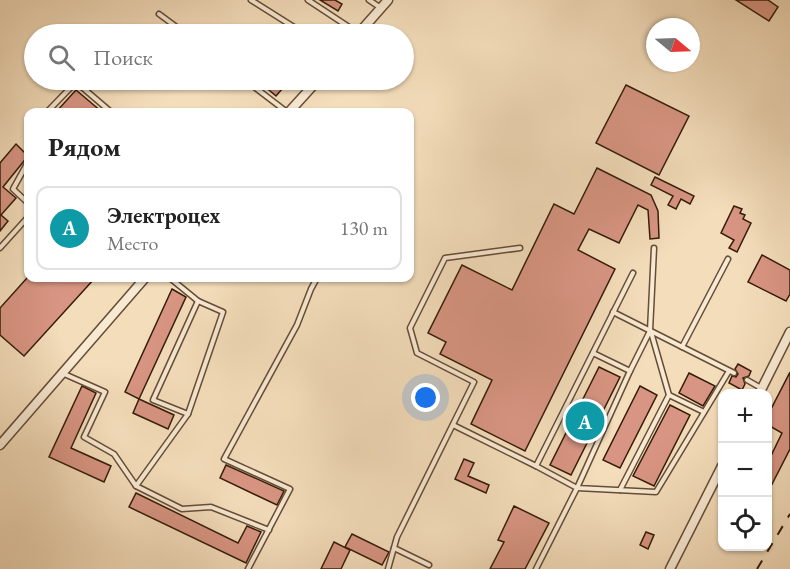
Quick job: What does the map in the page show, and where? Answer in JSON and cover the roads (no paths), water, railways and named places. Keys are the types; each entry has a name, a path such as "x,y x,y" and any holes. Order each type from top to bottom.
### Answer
{"street":[{"path":"367,24 388,0"},
{"path":"292,108 309,90"},
{"path":"0,445 141,282"},
{"path":"761,389 790,332"},
{"path":"670,569 718,476"}],"lane":[{"path":"251,0 289,24"},
{"path":"308,0 343,24"},
{"path":"369,0 381,8"},
{"path":"159,14 172,24"},
{"path":"51,108 68,90"},
{"path":"85,90 106,108"},
{"path":"258,90 283,108"},
{"path":"24,169 13,189 24,199"},
{"path":"0,248 24,221"},
{"path":"388,569 397,537 474,381 417,353 410,328 444,258 520,248"},
{"path":"620,490 669,395 650,331 654,248"},
{"path":"682,347 728,259"},
{"path":"536,466 633,273"},
{"path":"136,486 188,414 223,312 198,301 175,282"},
{"path":"249,569 290,489 224,459 297,325 314,282"},
{"path":"188,414 153,400 198,301"},
{"path":"453,425 577,488 656,492 731,372 613,312"},
{"path":"536,569 577,488 650,331"},
{"path":"593,353 630,371"},
{"path":"61,373 105,392 84,437 114,454 136,486 182,509 212,507 269,530"},
{"path":"747,380 758,389"},
{"path":"669,395 704,412"},
{"path":"713,485 718,482"},
{"path":"394,548 429,565"}],"railway":[{"path":"757,569 790,514"}],"place":[{"name":"Электроцех","path":"585,421"}]}
